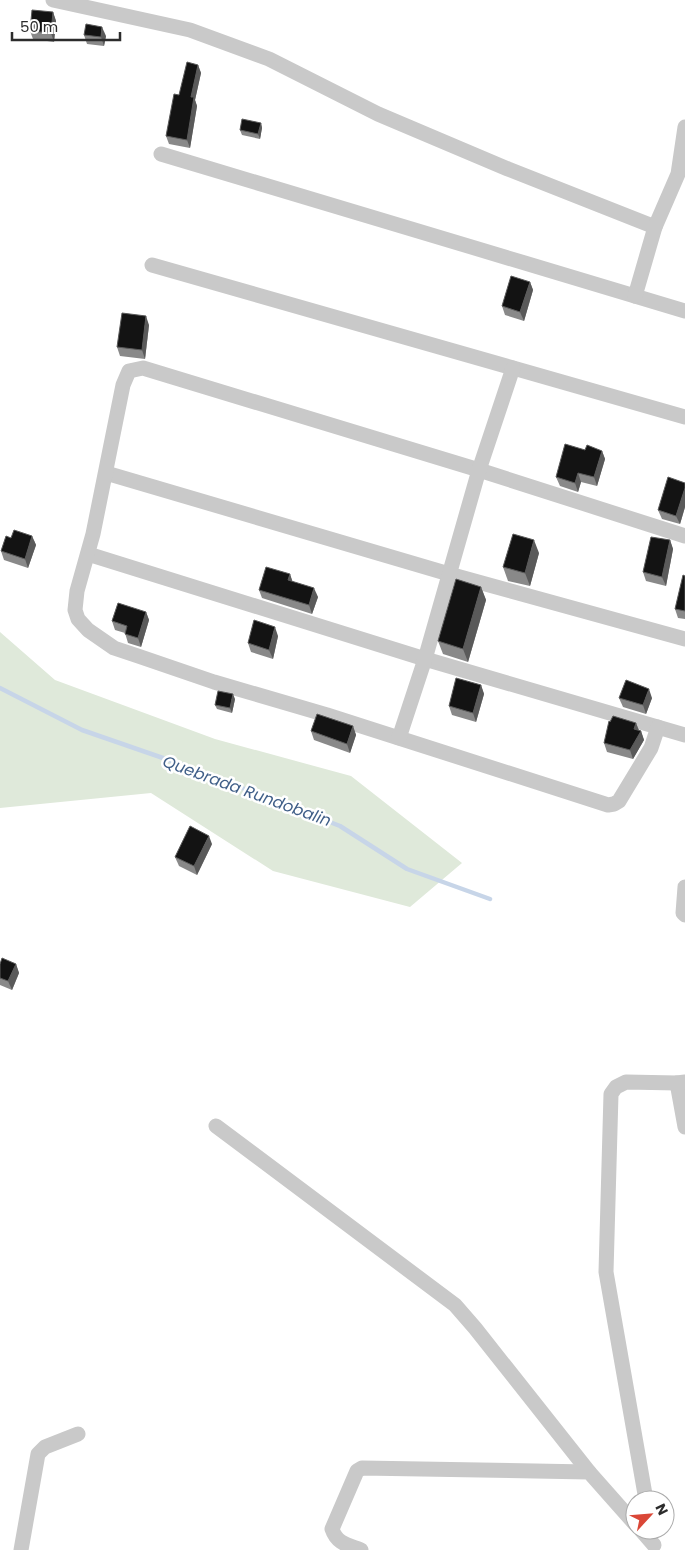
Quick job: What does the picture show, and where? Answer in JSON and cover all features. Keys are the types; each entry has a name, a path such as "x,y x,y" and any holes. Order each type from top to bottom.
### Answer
{"street":[{"path":"54,0 190,30 269,59 378,114 508,169 654,227"},
{"path":"635,296 654,227 682,175 685,127"},
{"path":"161,154 685,311"},
{"path":"152,265 685,416"},
{"path":"658,727 651,748 618,801 608,805 399,738 214,682 114,648 88,630 78,619 75,610 77,591 88,554 123,385 129,372 143,368 478,470 685,536"},
{"path":"399,738 425,659 478,470 513,368"},
{"path":"106,473 449,574 685,639"},
{"path":"88,554 425,659 685,735"},
{"path":"684,914 685,887"},
{"path":"644,1490 606,1272 611,1094 616,1086 626,1082 681,1083 685,1127"},
{"path":"216,1126 455,1305 589,1472 625,1513"},
{"path":"21,1550 38,1454 45,1447 78,1434"},
{"path":"361,1550 335,1538 332,1529 357,1471 362,1468 589,1472"}],"green space":[{"path":"0,632 55,680 215,739 351,776 462,863 410,907 273,871 151,793 0,808"}],"building":[{"path":"32,10 53,12 51,33 30,31"},
{"path":"86,24 102,27 101,37 84,35"},
{"path":"187,62 198,65 191,97 194,97 187,140 166,136 174,94 179,95"},
{"path":"242,119 261,123 258,134 240,130"},
{"path":"511,276 530,282 520,312 502,306"},
{"path":"122,313 146,316 142,350 117,347"},
{"path":"565,444 585,450 587,445 602,451 594,477 578,473 575,483 556,477"},
{"path":"668,477 685,483 676,516 658,510"},
{"path":"14,530 32,536 25,559 1,551 6,536 11,538"},
{"path":"513,534 534,540 525,573 503,567"},
{"path":"651,537 670,540 662,577 643,572"},
{"path":"266,567 290,574 288,580 314,588 309,605 259,590"},
{"path":"683,575 685,576 685,611 675,609"},
{"path":"456,579 481,587 463,649 438,641"},
{"path":"118,603 146,612 138,638 125,634 127,626 112,621"},
{"path":"254,620 275,627 269,650 248,643"},
{"path":"456,678 481,685 473,713 449,706"},
{"path":"626,680 649,689 643,705 619,698"},
{"path":"218,691 233,694 230,708 215,705"},
{"path":"317,714 353,726 347,744 311,731"},
{"path":"613,716 636,723 634,729 641,731 630,750 604,743 609,721"},
{"path":"190,826 209,836 194,866 175,857"},
{"path":"2,958 16,964 8,981 0,978"}],"waterway":[{"name":"Quebrada Rundobalin","path":"0,688 82,730 183,765 340,826 407,869 490,899"}]}
